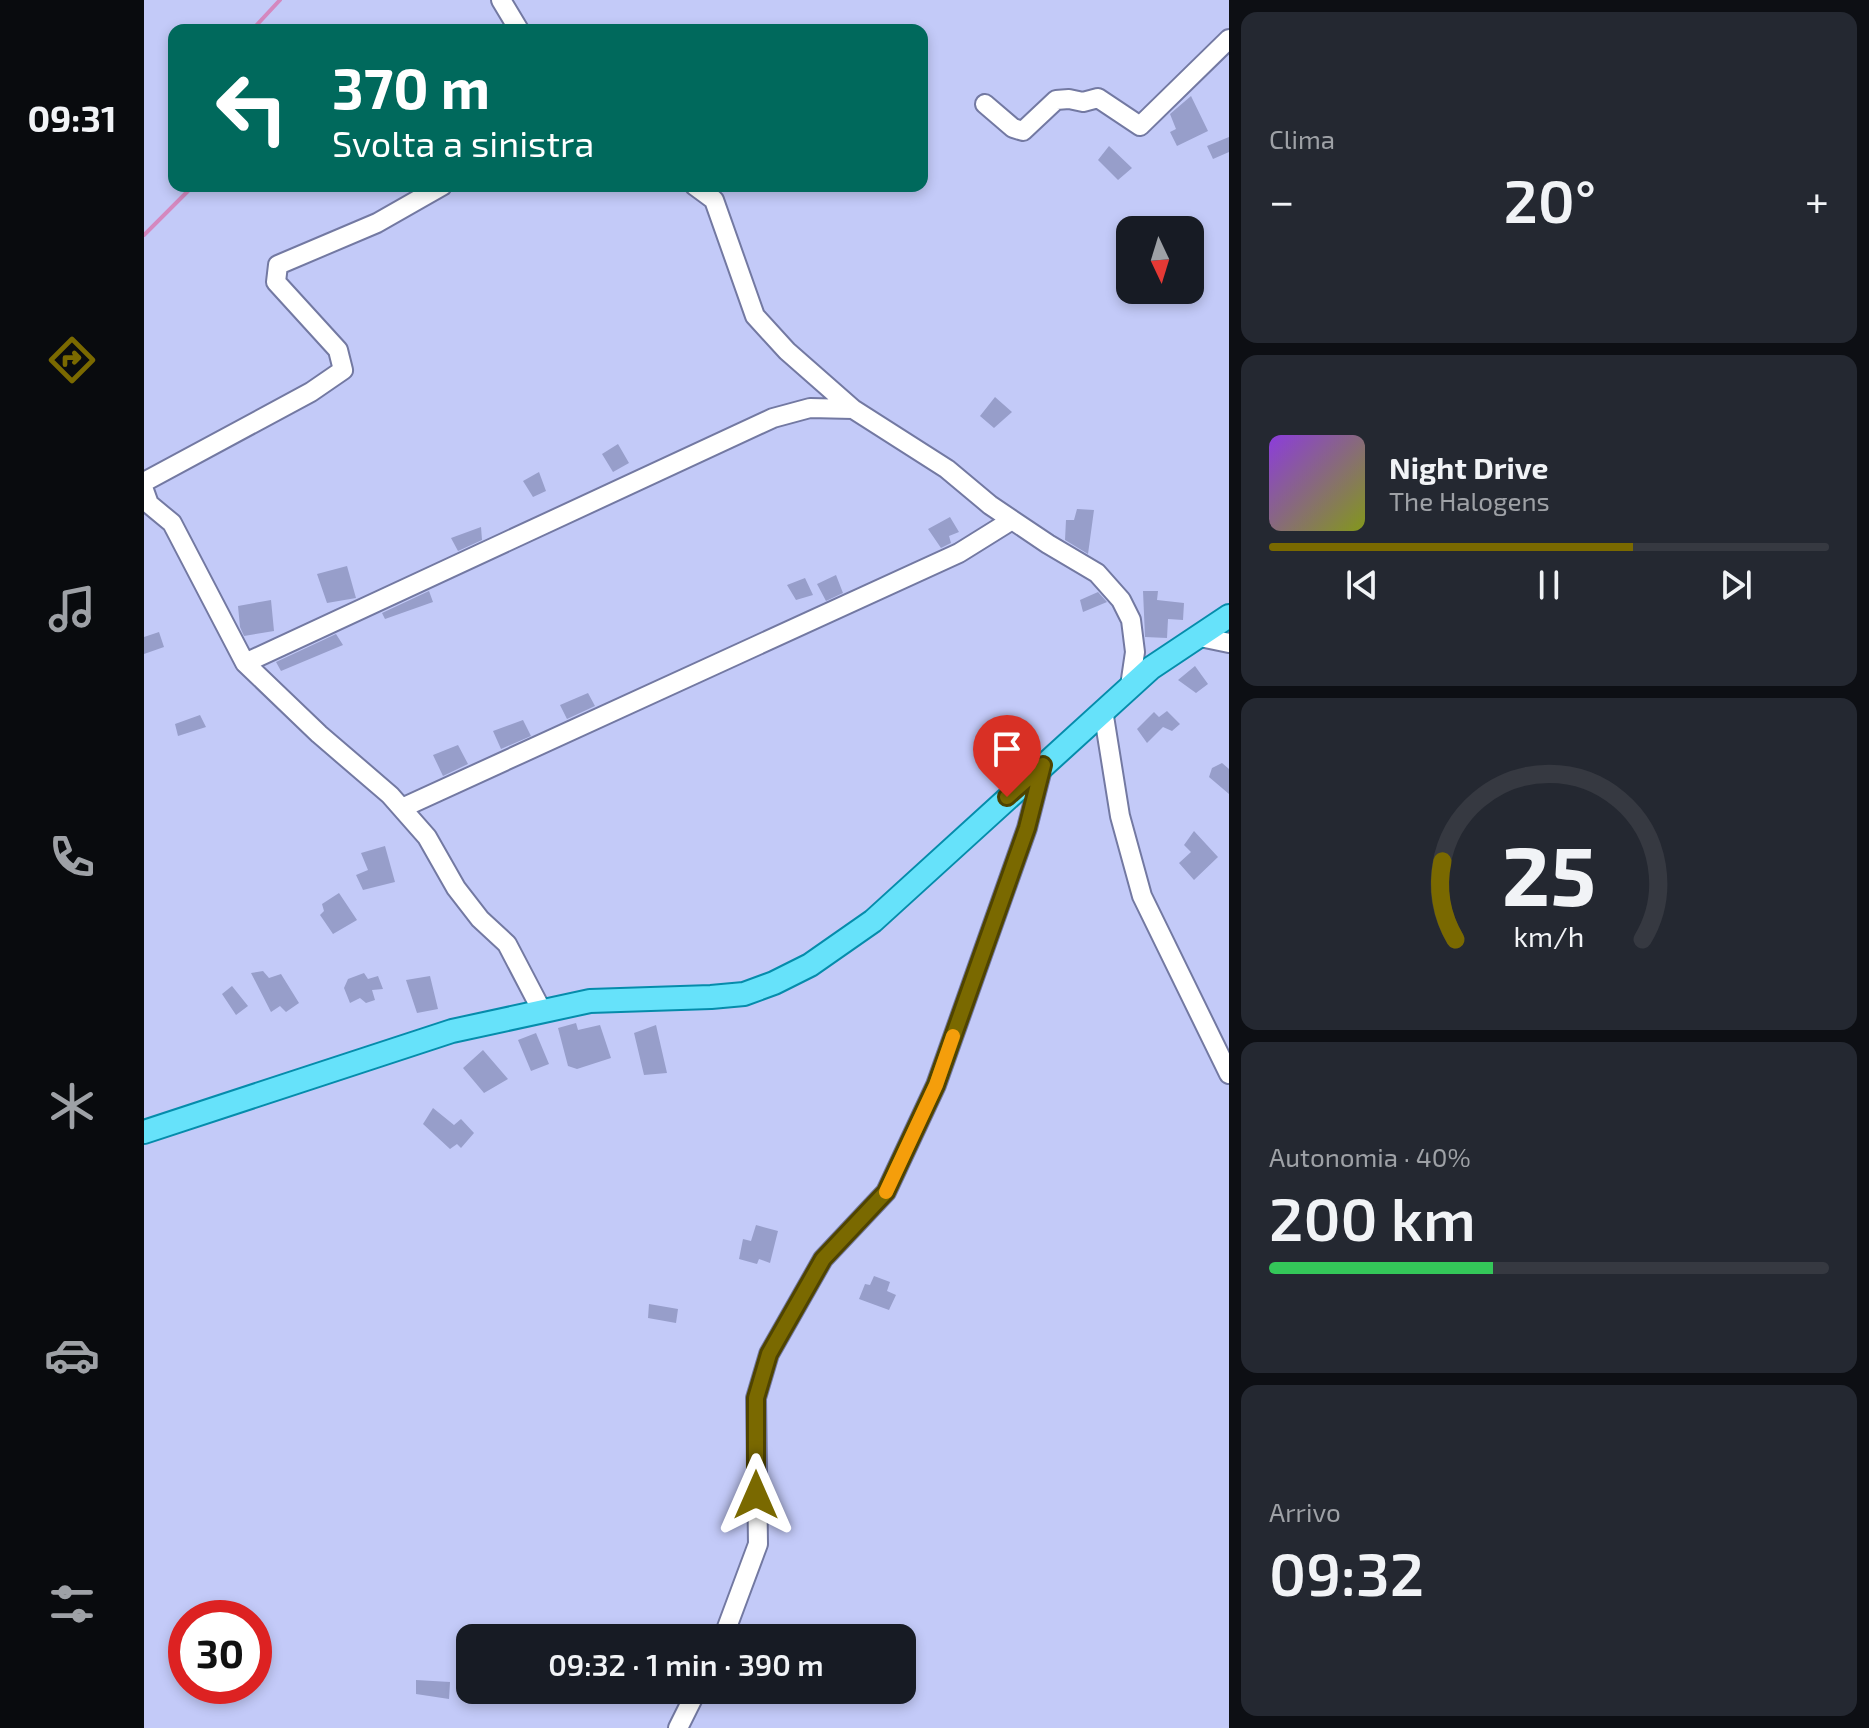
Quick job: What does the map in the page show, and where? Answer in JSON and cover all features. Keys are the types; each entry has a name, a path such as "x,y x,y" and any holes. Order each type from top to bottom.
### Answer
{"main road":[{"path":"144,1132 452,1031 590,1001 744,994 774,983 810,965 873,921 1151,668 1229,616"}],"street":[{"path":"501,0 515,24"},
{"path":"985,104 1013,128 1023,131 1052,103 1062,99 1083,102 1103,100 1140,126 1229,39"},
{"path":"144,482 311,392 343,370 338,350 276,282 278,265 377,223 431,192"},
{"path":"703,192 714,200 755,316 808,371 853,409 947,469 1012,520 1097,573 1121,600 1131,620 1135,652 1130,686"},
{"path":"245,663 773,418 810,408 853,409"},
{"path":"144,490 149,504 172,523 245,663 402,808 427,837 456,888 480,919 507,944 542,1011"},
{"path":"402,808 959,553 1012,520"},
{"path":"1200,637 1229,643"},
{"path":"1103,710 1120,816 1142,896 1229,1074"},
{"path":"728,1624 758,1544 756,1398 769,1354 823,1259 886,1192 929,1098 1027,828 1043,765"},
{"path":"678,1728 690,1704"}],"building":[{"path":"1191,96 1208,131 1177,146 1170,132 1176,129 1170,114"},
{"path":"1229,137 1229,152 1213,159 1207,146"},
{"path":"1109,146 1132,168 1118,180 1098,160"},
{"path":"995,397 1012,412 994,428 980,416"},
{"path":"618,444 629,463 613,472 602,454"},
{"path":"539,472 546,491 533,497 523,481"},
{"path":"1077,509 1094,510 1088,554 1065,540 1066,520 1074,520"},
{"path":"950,517 959,532 949,536 951,543 941,548 928,529"},
{"path":"481,527 482,540 458,551 451,538"},
{"path":"347,566 356,598 327,603 317,574"},
{"path":"836,575 843,593 826,601 817,584"},
{"path":"805,578 813,595 796,600 787,585"},
{"path":"429,591 433,602 385,619 382,613"},
{"path":"1143,591 1158,591 1157,600 1184,603 1183,620 1168,619 1167,638 1145,637"},
{"path":"1098,592 1107,602 1083,612 1080,600"},
{"path":"271,600 274,631 244,636 238,606"},
{"path":"159,632 164,647 144,654 144,637"},
{"path":"336,634 343,645 281,671 276,662"},
{"path":"1195,666 1208,684 1196,693 1178,680"},
{"path":"588,693 595,706 567,719 560,705"},
{"path":"1167,711 1180,724 1172,731 1163,727 1147,743 1137,729 1154,712 1159,717"},
{"path":"200,715 206,727 178,736 175,724"},
{"path":"523,720 531,736 501,749 493,731"},
{"path":"458,745 468,764 443,776 433,755"},
{"path":"1222,763 1229,769 1229,794 1209,777 1212,768"},
{"path":"1194,831 1218,857 1194,880 1179,863 1191,852 1184,845"},
{"path":"385,846 395,882 363,890 356,875 368,870 361,853"},
{"path":"339,893 357,920 333,934 320,915 324,911 322,904"},
{"path":"263,971 269,978 281,974 299,1003 286,1012 280,1006 271,1012 251,973"},
{"path":"364,973 368,979 378,976 383,989 372,990 375,1000 366,1003 360,998 350,1003 344,988 348,979"},
{"path":"430,976 438,1009 417,1013 406,980"},
{"path":"232,986 248,1006 236,1015 222,994"},
{"path":"576,1023 578,1030 600,1025 611,1058 577,1069 568,1066 558,1028"},
{"path":"656,1025 667,1073 644,1075 634,1033"},
{"path":"536,1033 549,1064 531,1071 518,1040"},
{"path":"483,1050 508,1079 484,1093 463,1068"},
{"path":"433,1108 454,1125 461,1119 474,1133 461,1148 457,1144 450,1149 423,1124"},
{"path":"756,1225 778,1231 770,1263 759,1259 757,1264 739,1259 743,1239 751,1241"},
{"path":"874,1276 890,1282 887,1291 896,1295 889,1310 859,1299 865,1284 870,1285"},
{"path":"649,1304 678,1309 676,1323 648,1318"},
{"path":"416,1680 450,1682 449,1699 416,1694"}],"waterway":[{"path":"258,24 280,0"},
{"path":"144,235 187,192"}],"slow traffic":[{"path":"886,1192 936,1085 953,1036"}],"route":[{"path":"756,1495 756,1398 769,1354 823,1259 886,1192 936,1085 1027,828 1043,765 1007,797"}]}
